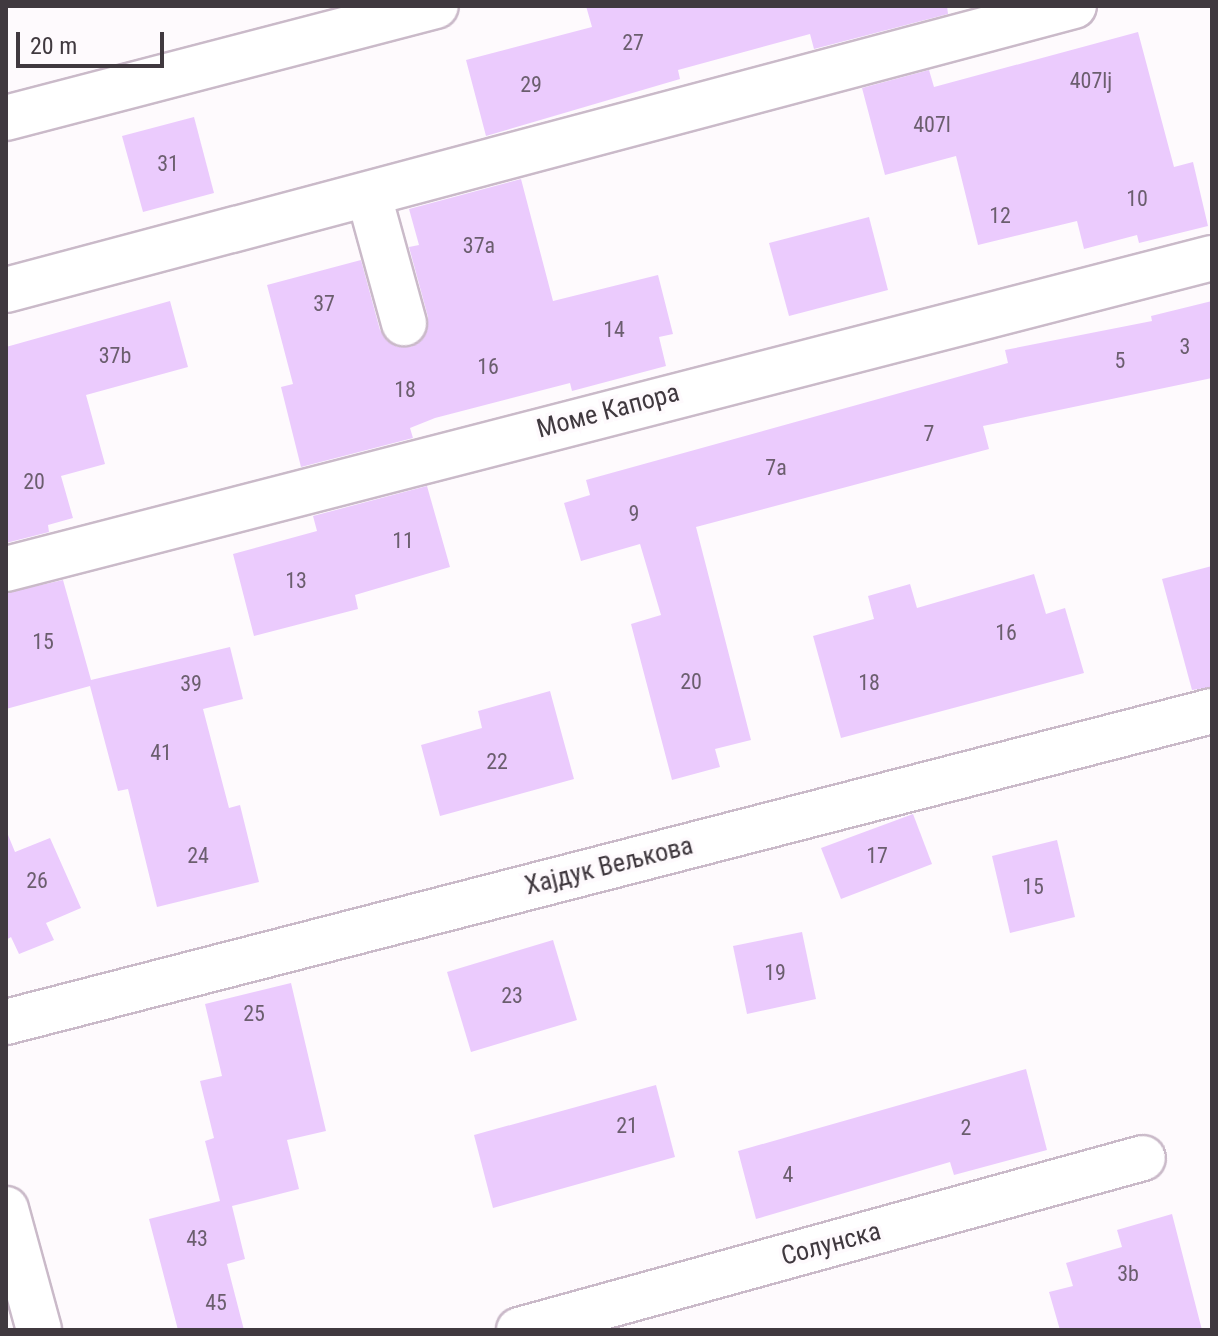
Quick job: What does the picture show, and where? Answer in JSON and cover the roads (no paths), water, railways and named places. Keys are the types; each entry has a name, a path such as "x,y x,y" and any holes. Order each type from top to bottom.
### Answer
{"street":[{"path":"6,118 436,6"},
{"path":"6,290 369,196 1074,6"},
{"path":"369,196 404,323"},
{"name":"Моме Капора","path":"6,569 1212,258"},
{"name":"Хајдук Вељкова","path":"6,1022 1212,711"},
{"name":"Солунска","path":"519,1330 1143,1158"},
{"path":"6,1209 15,1278 39,1330"}]}
